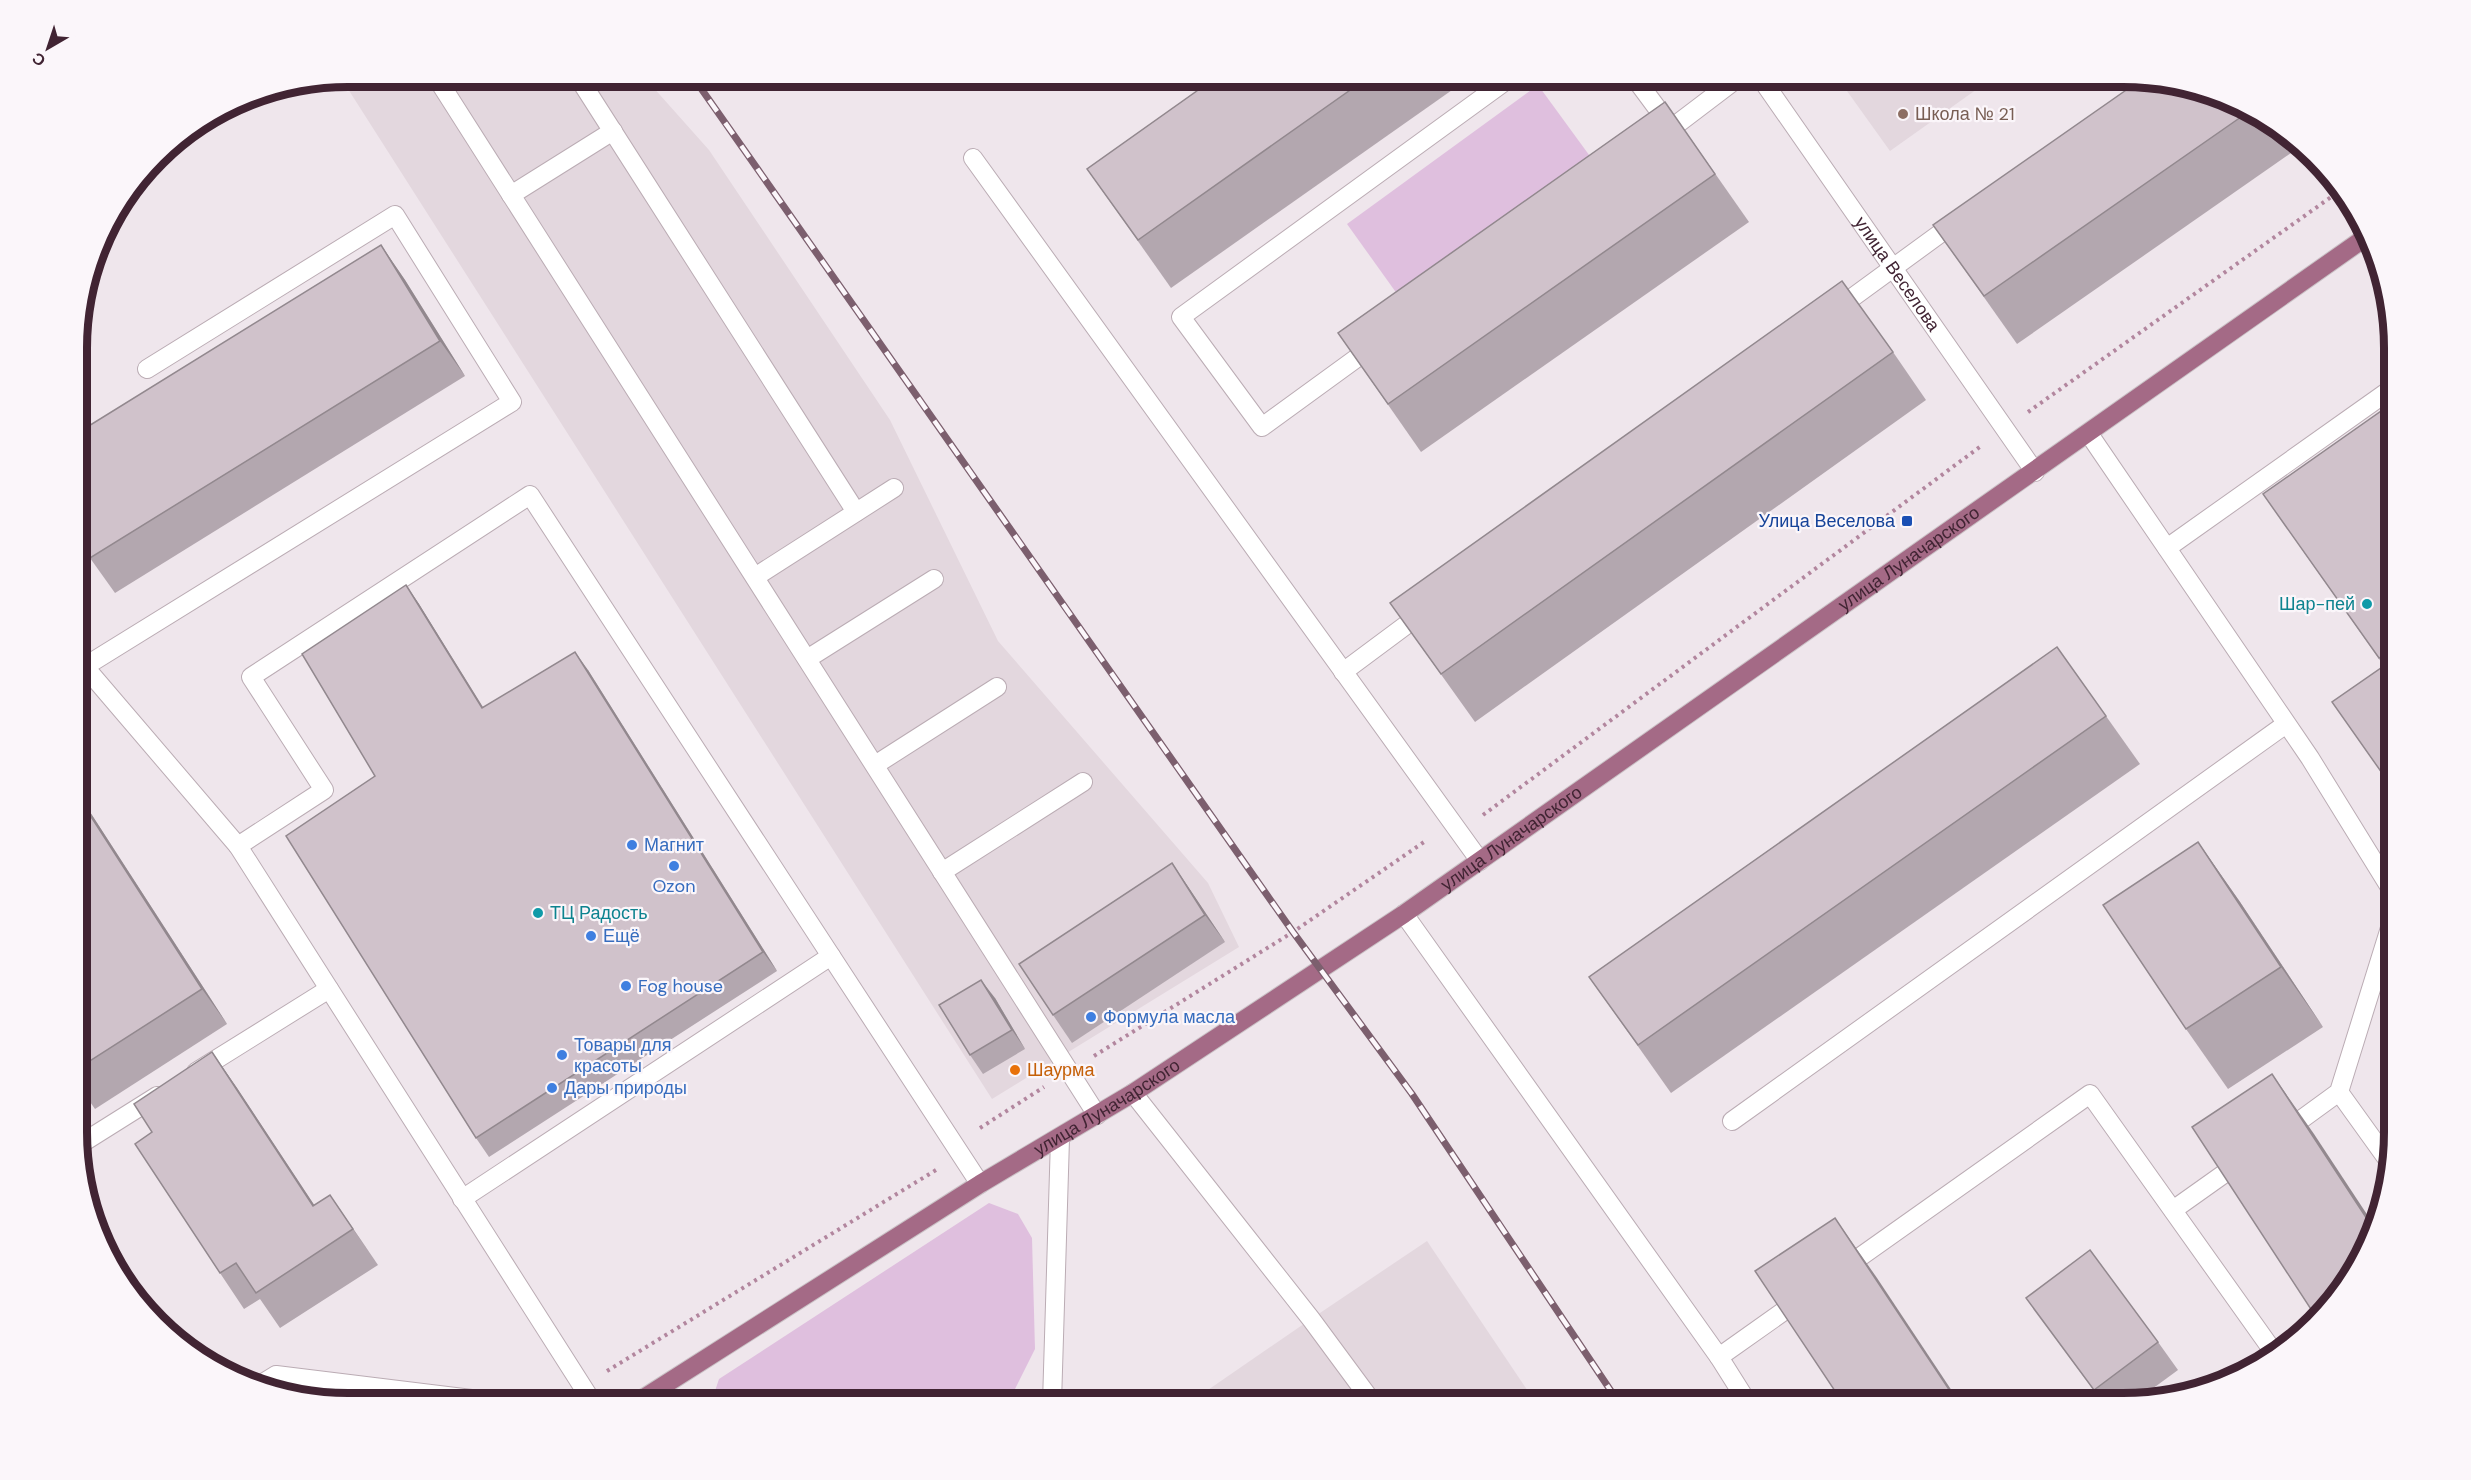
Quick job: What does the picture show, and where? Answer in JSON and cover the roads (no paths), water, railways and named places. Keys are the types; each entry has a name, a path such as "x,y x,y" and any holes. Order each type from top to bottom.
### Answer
{"main road":[{"name":"улица Луначарского","path":"652,1393 980,1184 1060,1139 1133,1093 1404,914 2361,241"}],"street":[{"path":"443,87 942,872 1015,975 1097,1115"},
{"path":"585,87 856,512"},
{"path":"1386,337 1262,427 1181,317 1496,87"},
{"path":"1642,87 1672,129"},
{"path":"1644,149 1725,87"},
{"name":"улица Веселова","path":"1768,87 2035,472"},
{"path":"512,195 613,130"},
{"path":"973,158 1480,861"},
{"path":"1816,324 1979,205"},
{"path":"87,661 512,402 395,215 147,369"},
{"path":"2167,548 2384,394"},
{"path":"2089,434 2286,724 2384,878"},
{"path":"755,577 894,488"},
{"path":"238,846 324,790 251,677 530,495 980,1184"},
{"path":"807,659 934,579"},
{"path":"1343,672 1440,601"},
{"path":"87,670 238,846 587,1393"},
{"path":"875,765 998,687"},
{"path":"1732,1121 2286,724"},
{"path":"942,872 1083,782"},
{"path":"1404,914 1719,1357 1742,1393"},
{"path":"2173,1210 2339,1092 2384,947"},
{"path":"462,1199 831,956"},
{"path":"87,1140 329,989"},
{"path":"2339,1092 2383,1153"},
{"path":"1133,1093 1311,1319 1366,1393"},
{"path":"1719,1357 2090,1094 2270,1347"},
{"path":"1053,1393 1060,1139"},
{"path":"268,1380 276,1375 423,1393"}],"railway":[{"path":"700,87 1293,932 1412,1094 1612,1393"}],"place":[{"name":"Школа № 21","path":"1903,114"},
{"name":"Улица Веселова","path":"1907,521"},
{"name":"Шар-пей","path":"2367,604"},
{"name":"Магнит","path":"632,845"},
{"name":"Ozon","path":"674,866"},
{"name":"ТЦ Радость","path":"538,913"},
{"name":"Ещё","path":"591,936"},
{"name":"Fog house","path":"626,986"},
{"name":"Формула масла","path":"1091,1017"},
{"name":"Товары для красоты","path":"562,1055"},
{"name":"Шаурма","path":"1015,1070"},
{"name":"Дары природы","path":"552,1088"}]}
